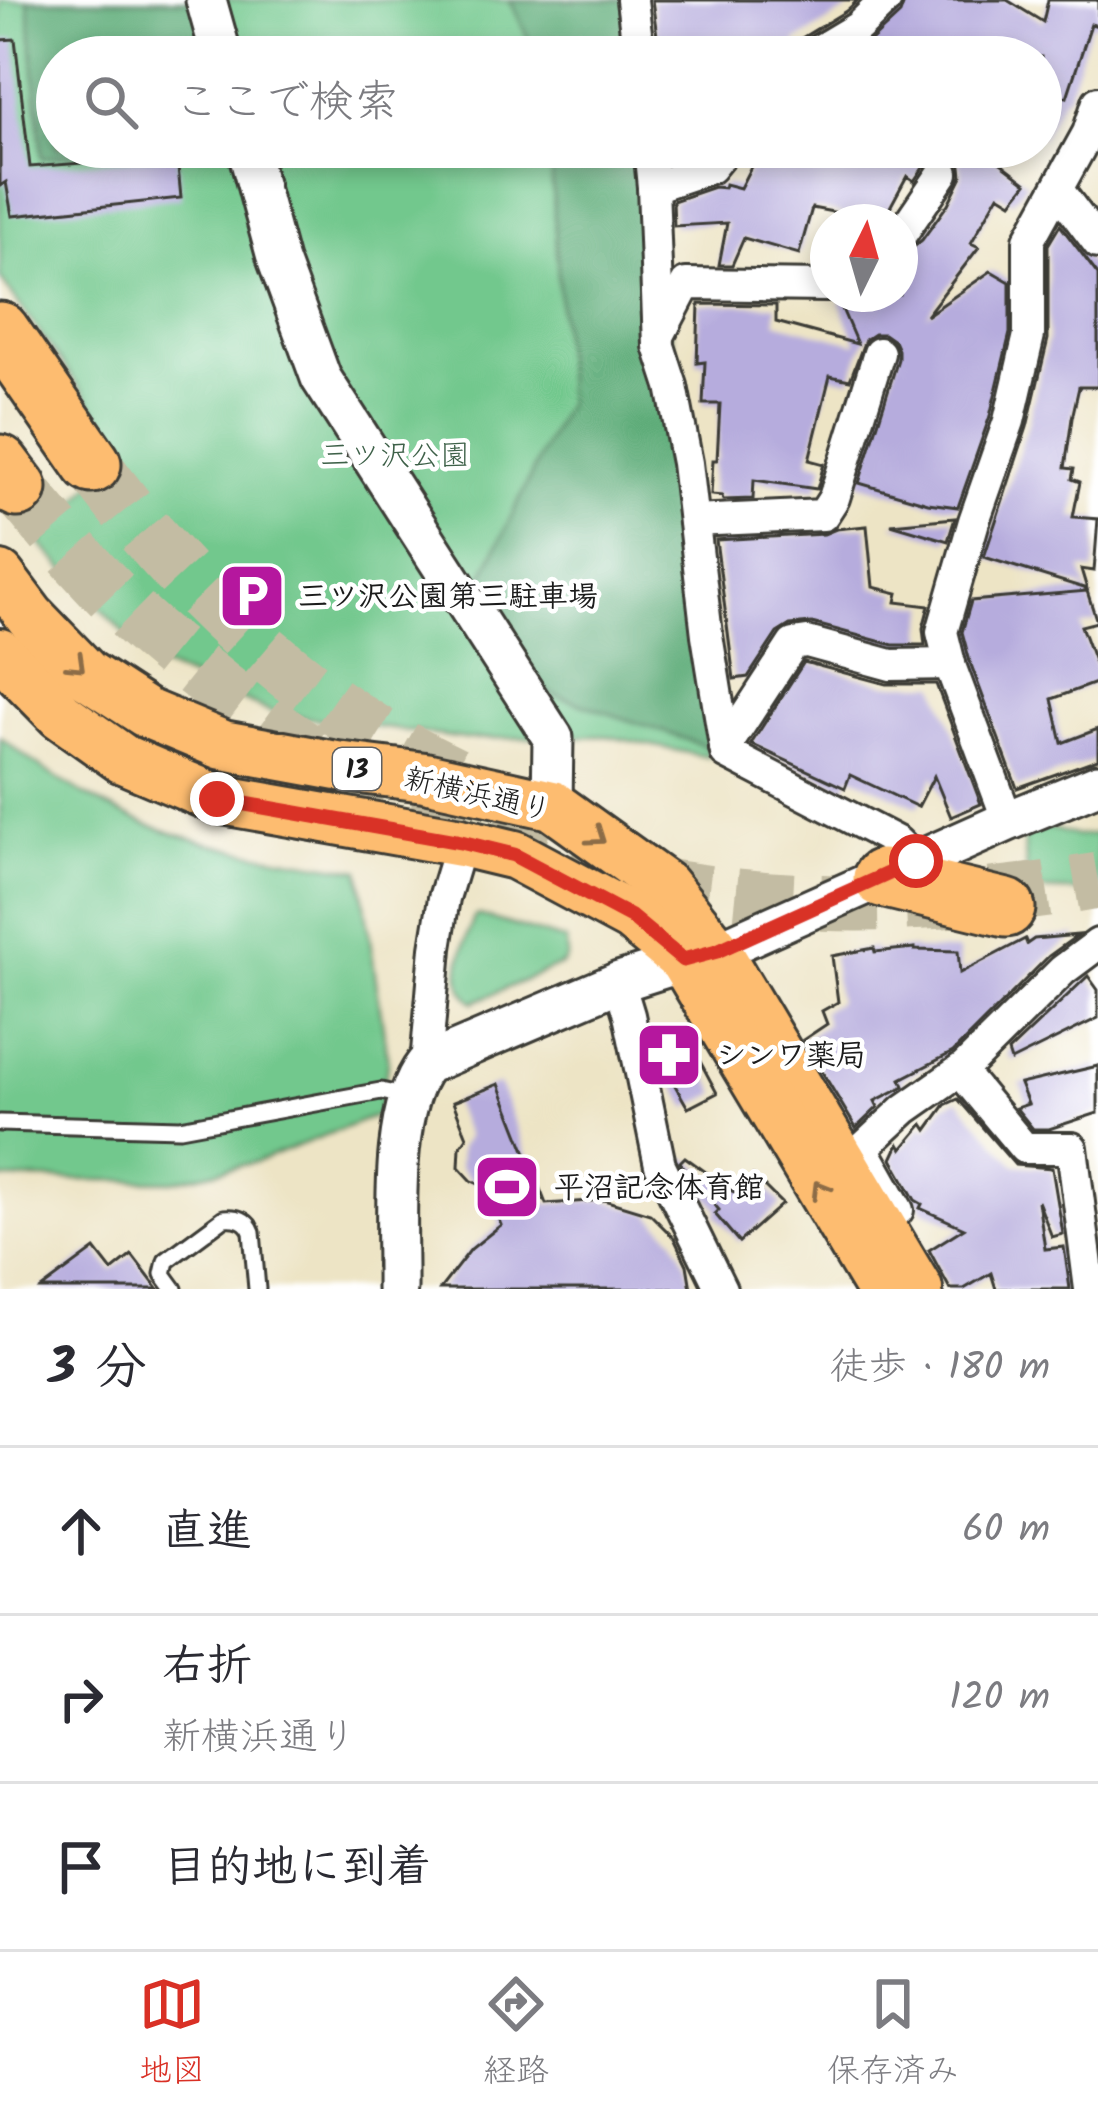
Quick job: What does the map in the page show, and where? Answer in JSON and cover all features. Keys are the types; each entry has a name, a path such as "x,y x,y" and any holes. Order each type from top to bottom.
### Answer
{"highway":[{"path":"0,331 89,467 0,362"},
{"path":"899,870 1006,908"}],"main road":[{"name":"新横浜通り","path":"0,576 30,616 86,674 146,713 223,745 425,777 552,805 665,886 880,1289"},
{"name":"新横浜通り","path":"0,653 61,716 123,759 217,799 514,855 700,955 918,1289"}],"street":[{"path":"206,0 216,36"},
{"path":"632,0 636,36"},
{"path":"843,36 886,0"},
{"path":"1008,821 942,632 1009,421 1029,335 1029,240 1088,133 1098,102"},
{"path":"253,168 278,261 321,378 553,738 552,805"},
{"path":"651,168 658,337 680,423 726,753 897,842 899,870"},
{"path":"653,187 710,168"},
{"path":"918,210 943,173"},
{"path":"1058,190 1098,243"},
{"path":"658,337 686,284 810,286"},
{"path":"694,521 824,514 834,498 879,353"},
{"path":"725,748 794,644 807,642 891,665 950,664"},
{"path":"397,1289 398,1156 409,1096 416,1076 427,1064 619,982 700,955 1098,784"},
{"path":"427,1064 436,948 444,898 461,842"},
{"path":"944,1289 863,1148 905,1109 960,1071 1063,970 1098,944"},
{"path":"619,982 660,1165 721,1289"},
{"path":"960,1071 1024,1148 1072,1148 1090,1289"}],"lane":[{"path":"0,1123 180,1128 390,1093"},
{"path":"174,1289 163,1274 166,1261 224,1218 235,1217 252,1232 256,1289"}],"green space":[{"name":"三ツ沢公園","path":"0,0 619,0 623,36 36,36 36,168 637,168 708,757 607,736 465,739 274,713 151,662 39,542 124,449 0,278"},
{"path":"28,0 206,0 216,36 36,36 36,90"},
{"path":"510,0 632,0 636,36 527,36"},
{"path":"551,168 650,168 726,753 523,684 468,607 566,402"},
{"path":"0,737 80,792 146,824 240,850 360,870 388,1062 378,1115 256,1162 173,1181 0,1179"},
{"path":"1042,826 1077,836 1098,834 1098,892 1029,890 1023,833"},
{"path":"474,917 566,941 567,957 563,964 474,1002 461,984 460,962"}],"building":[{"path":"652,0 858,0 805,36 657,36"},
{"path":"905,0 1007,0 1043,22 1048,0 1098,0 1098,26 1091,24 1067,97 1062,100 1062,36 876,36 900,14"},
{"path":"15,39 30,167 178,168 181,198 12,216 6,182 0,186 0,40"},
{"path":"750,168 923,168 914,181 907,176 892,204 810,204 799,254 744,238 732,265 719,265 727,223 674,226 673,201 725,184 740,188"},
{"path":"961,168 1007,168 1027,183 1012,202 999,194 971,243 979,247 926,316 991,271 1010,282 1010,333 990,416 958,507 859,483 898,359 894,341 884,334 865,340 850,380 830,376 809,460 824,464 817,489 754,480 753,499 723,500 711,495 720,404 703,404 705,362 697,363 699,304 776,305 776,322 857,344 843,312 918,312 918,243 948,204"},
{"path":"1060,225 1098,275 1098,387 1079,387 1065,468 1074,469 1072,479 1080,482 1073,517 1098,519 1094,571 1081,569 1087,589 984,557 1027,427 1048,339 1048,245"},
{"path":"955,518 948,541 891,524"},
{"path":"867,526 873,587 898,593 896,602 929,606 923,628 925,645 893,645 812,623 790,625 777,633 748,677 734,679 716,540 824,534"},
{"path":"1087,591 1097,622 1081,626 1098,682 1052,699 1062,743 1098,729 1098,759 1017,788 962,632 971,601"},
{"path":"804,662 886,684 936,684 981,804 951,817 934,776 918,807 850,775 845,788 751,744"},
{"path":"1078,935 1049,956 953,1052 901,1079 904,1086 875,1101 878,1107 856,1128 803,1040 827,1024 822,1011 838,1002 832,956 874,948 875,952 958,951 960,973 1025,939 1027,944 1034,939"},
{"path":"1088,976 1098,990 1098,1018 1011,1061 1008,1052"},
{"path":"673,1034 687,1037 717,1093 688,1108 655,1045"},
{"path":"1098,1066 1098,1113 1049,1129 1033,1129 1016,1108 1028,1104 1020,1084"},
{"name":"平沼記念体育館","path":"499,1084 546,1204 604,1200 650,1214 674,1238 687,1265 691,1289 440,1289 471,1249 501,1225 486,1187 459,1167 460,1147 467,1137 453,1102"},
{"path":"958,1099 1015,1165 1052,1168 1063,1234 1052,1237 1038,1201 1045,1249 1064,1247 1070,1289 996,1289 991,1273 964,1289 950,1289 929,1250 964,1228 920,1208 922,1204 915,1200 892,1159 899,1144 902,1149 923,1124 927,1130 945,1105"},
{"path":"685,1157 735,1193 753,1175 782,1204 739,1242 682,1166"},
{"path":"95,1249 112,1271 132,1255 158,1289 41,1289"}],"tunnel":[{"path":"92,464 172,562 262,650 364,726 475,785"},
{"path":"18,488 127,610 218,687 329,766 455,828 544,859 634,881 726,896 912,902 1098,881"}],"place":[{"name":"三ツ沢公園第三駐車場","path":"252,596"},
{"name":"シンワ薬局","path":"669,1055"},
{"name":"平沼記念体育館","path":"507,1187"}],"route":[{"path":"217,799 514,855 631,917 683,960 717,951 916,861"}]}
